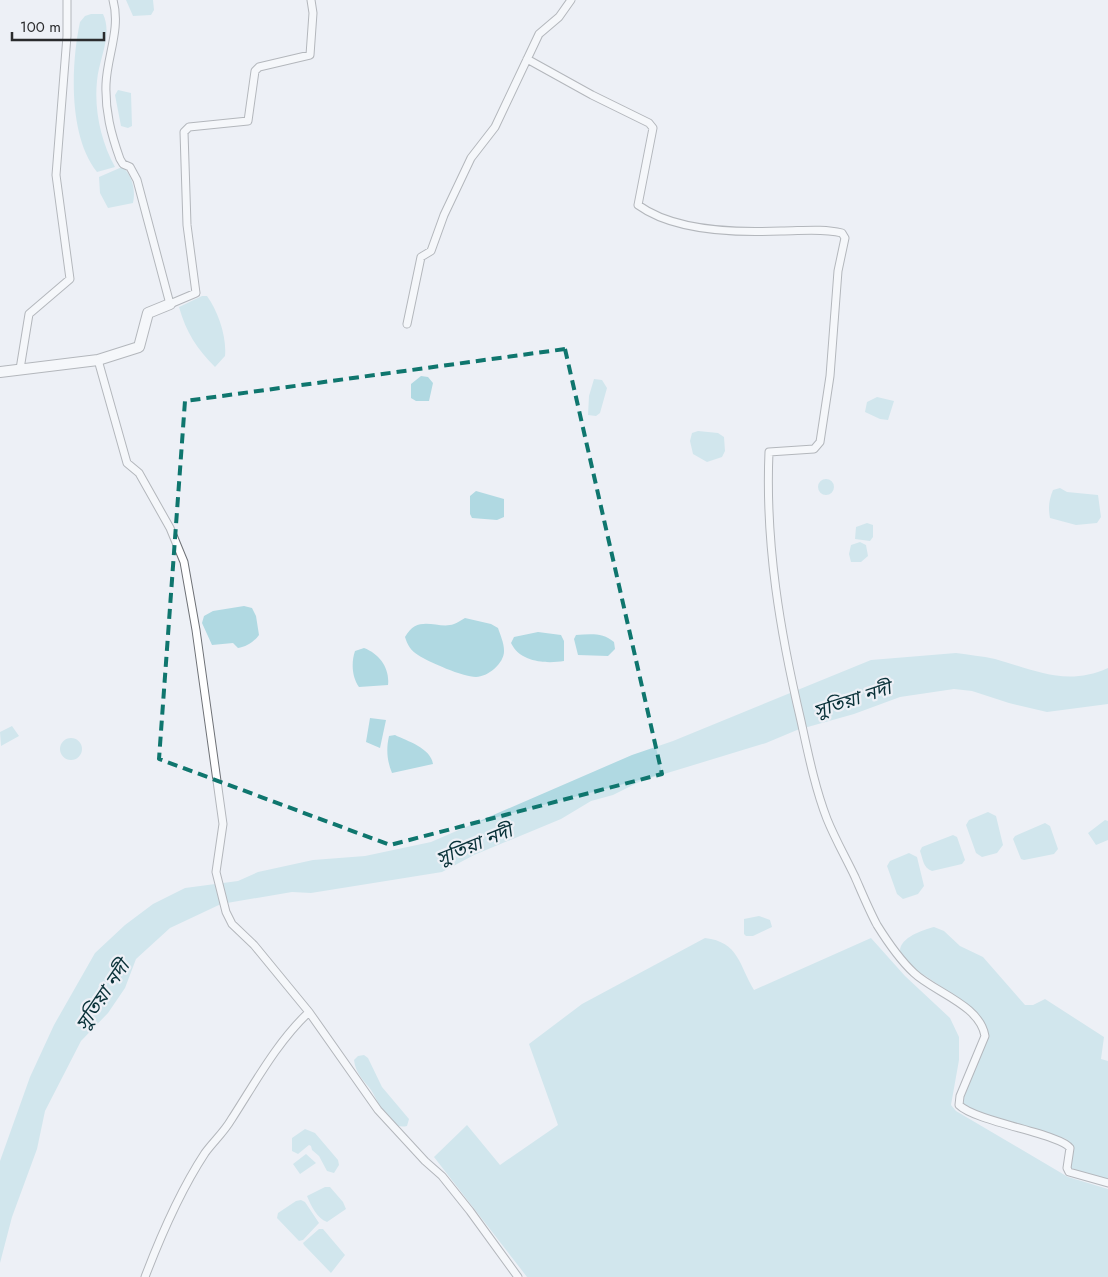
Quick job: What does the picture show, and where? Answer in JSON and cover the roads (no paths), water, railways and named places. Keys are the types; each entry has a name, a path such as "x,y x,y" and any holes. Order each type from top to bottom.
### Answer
{"street":[{"path":"20,369 29,314 70,279 56,175 67,36 67,0"},
{"path":"113,0 116,14 114,48 106,82 109,126 120,159 123,164 130,167 137,180 170,304"},
{"path":"0,372 98,360 139,347 148,312 196,293 187,225 184,132 189,127 248,121 255,71 259,67 310,55 313,13 311,0"},
{"path":"407,324 421,257 431,251 444,215 471,158 495,127 538,34 559,17 571,0"},
{"path":"527,59 592,95 649,123 653,128 638,206 647,212 684,224 714,230 747,232 829,230 842,233 845,238 838,271 830,376 820,442 814,449 769,452 769,532 790,674 812,766 827,819 877,925 906,964 916,974 947,994 975,1017 983,1028 983,1042 963,1088 959,1105 1025,1131 1062,1141 1070,1148 1067,1162 1069,1172 1108,1183"},
{"path":"98,360 127,463 139,472 170,528 184,562 196,630 223,824 216,872 226,912 232,924 254,945 309,1012 378,1110 425,1161 442,1176 518,1277"},
{"path":"145,1277 164,1231 205,1153 230,1121 252,1085 296,1023 309,1012"}],"water":[{"path":"126,0 153,0 154,10 151,15 133,16"},
{"path":"103,14 106,22 105,47 98,72 96,92 102,136 115,167 97,172 88,157 81,139 74,99 75,58 80,22 85,16"},
{"path":"118,90 131,93 132,126 128,128 121,126 115,95"},
{"path":"122,167 132,183 133,203 108,208 100,193 99,177"},
{"path":"202,296 207,296 215,309 225,341 225,356 215,367 193,340 179,307"},
{"path":"421,376 428,377 433,383 429,401 416,401 411,398 411,384"},
{"path":"594,379 602,380 607,388 600,413 596,416 588,415 589,396"},
{"path":"877,397 894,401 888,420 880,419 865,412 867,402"},
{"path":"698,431 718,433 724,437 725,451 722,457 707,462 693,454 690,441 692,433"},
{"path":"823,479 829,479 834,484 832,493 823,495 818,490 818,484"},
{"path":"1060,488 1067,492 1098,495 1101,517 1097,523 1076,525 1050,518 1049,507 1053,490"},
{"path":"476,491 504,499 504,517 497,520 472,518 470,514 470,496"},
{"path":"867,523 873,525 873,537 870,541 855,539 856,527"},
{"path":"860,542 866,545 868,556 861,562 851,562 849,554 851,545"},
{"path":"244,606 252,608 256,616 259,635 257,638 247,645 238,648 233,643 212,645 202,623 204,616 213,611"},
{"path":"465,618 491,624 498,628 504,655 499,664 486,675 470,676 438,665 416,653 406,640 405,637 410,630 416,626 422,624 455,624"},
{"path":"538,632 561,635 564,641 564,661 541,662 527,658 520,654 511,643 514,637"},
{"path":"596,634 605,637 614,642 615,649 608,656 578,655 574,639 576,635"},
{"path":"364,648 375,654 383,663 386,668 388,685 359,687 353,670 353,660 355,651"},
{"name":"সুতিয়া নদী","path":"956,653 995,659 1051,675 1078,676 1093,674 1108,668 1108,704 1047,712 1009,703 972,691 954,689 900,697 854,714 797,730 766,743 641,781 613,795 591,801 561,819 474,855 442,872 311,893 292,892 221,904 170,928 136,959 125,988 108,1013 81,1041 45,1111 37,1149 12,1217 0,1263 0,1161 30,1077 54,1025 95,953 125,925 153,904 185,888 238,881 258,872 313,860 365,856 431,842 632,755 673,741 871,660"},
{"path":"370,718 386,720 380,748 366,742"},
{"path":"12,726 19,736 1,746 0,732"},
{"path":"395,735 423,749 431,758 433,764 392,773 387,750 389,736"},
{"path":"71,738 79,741 82,749 79,757 71,760 63,757 60,749 63,741"},
{"path":"988,812 996,816 1003,845 997,853 982,857 976,853 966,825 969,820"},
{"path":"1105,820 1108,821 1108,840 1096,845 1088,833"},
{"path":"1045,823 1050,826 1058,849 1054,854 1021,859 1013,839 1015,836"},
{"path":"953,835 957,837 965,860 962,864 932,871 929,870 920,851 922,847"},
{"path":"909,853 917,857 924,886 918,894 903,899 897,894 887,866 890,861"},
{"path":"759,916 770,920 772,927 753,936 746,936 744,934 744,919"},
{"path":"934,927 944,931 960,946 983,957 1025,1005 1033,1005 1045,999 1104,1037 1101,1059 1108,1061 1108,1181 1074,1171 1071,1168 1072,1147 1066,1139 1034,1132 962,1106 961,1102 987,1032 982,1023 968,1008 944,989 913,969 902,958 900,952 901,946 910,937"},
{"path":"705,938 725,944 737,956 754,990 871,938 905,976 950,1018 959,1037 959,1060 951,1105 956,1111 1068,1177 1108,1189 1108,1277 527,1277 434,1157 467,1125 500,1165 558,1125 529,1044 582,1004"},
{"path":"364,1055 368,1058 382,1087 409,1119 407,1126 394,1124 389,1120 358,1072 354,1060 358,1056"},
{"path":"305,1129 315,1133 338,1160 339,1165 334,1173 327,1171 311,1146 309,1145 298,1154 292,1151 292,1138"},
{"path":"306,1154 316,1163 300,1174 293,1164"},
{"path":"325,1187 330,1187 343,1202 346,1209 327,1222 317,1215 307,1196"},
{"path":"301,1200 305,1202 319,1223 303,1240 299,1241 277,1218 278,1213 296,1201"},
{"path":"319,1229 323,1229 345,1255 331,1273 303,1243"}]}
